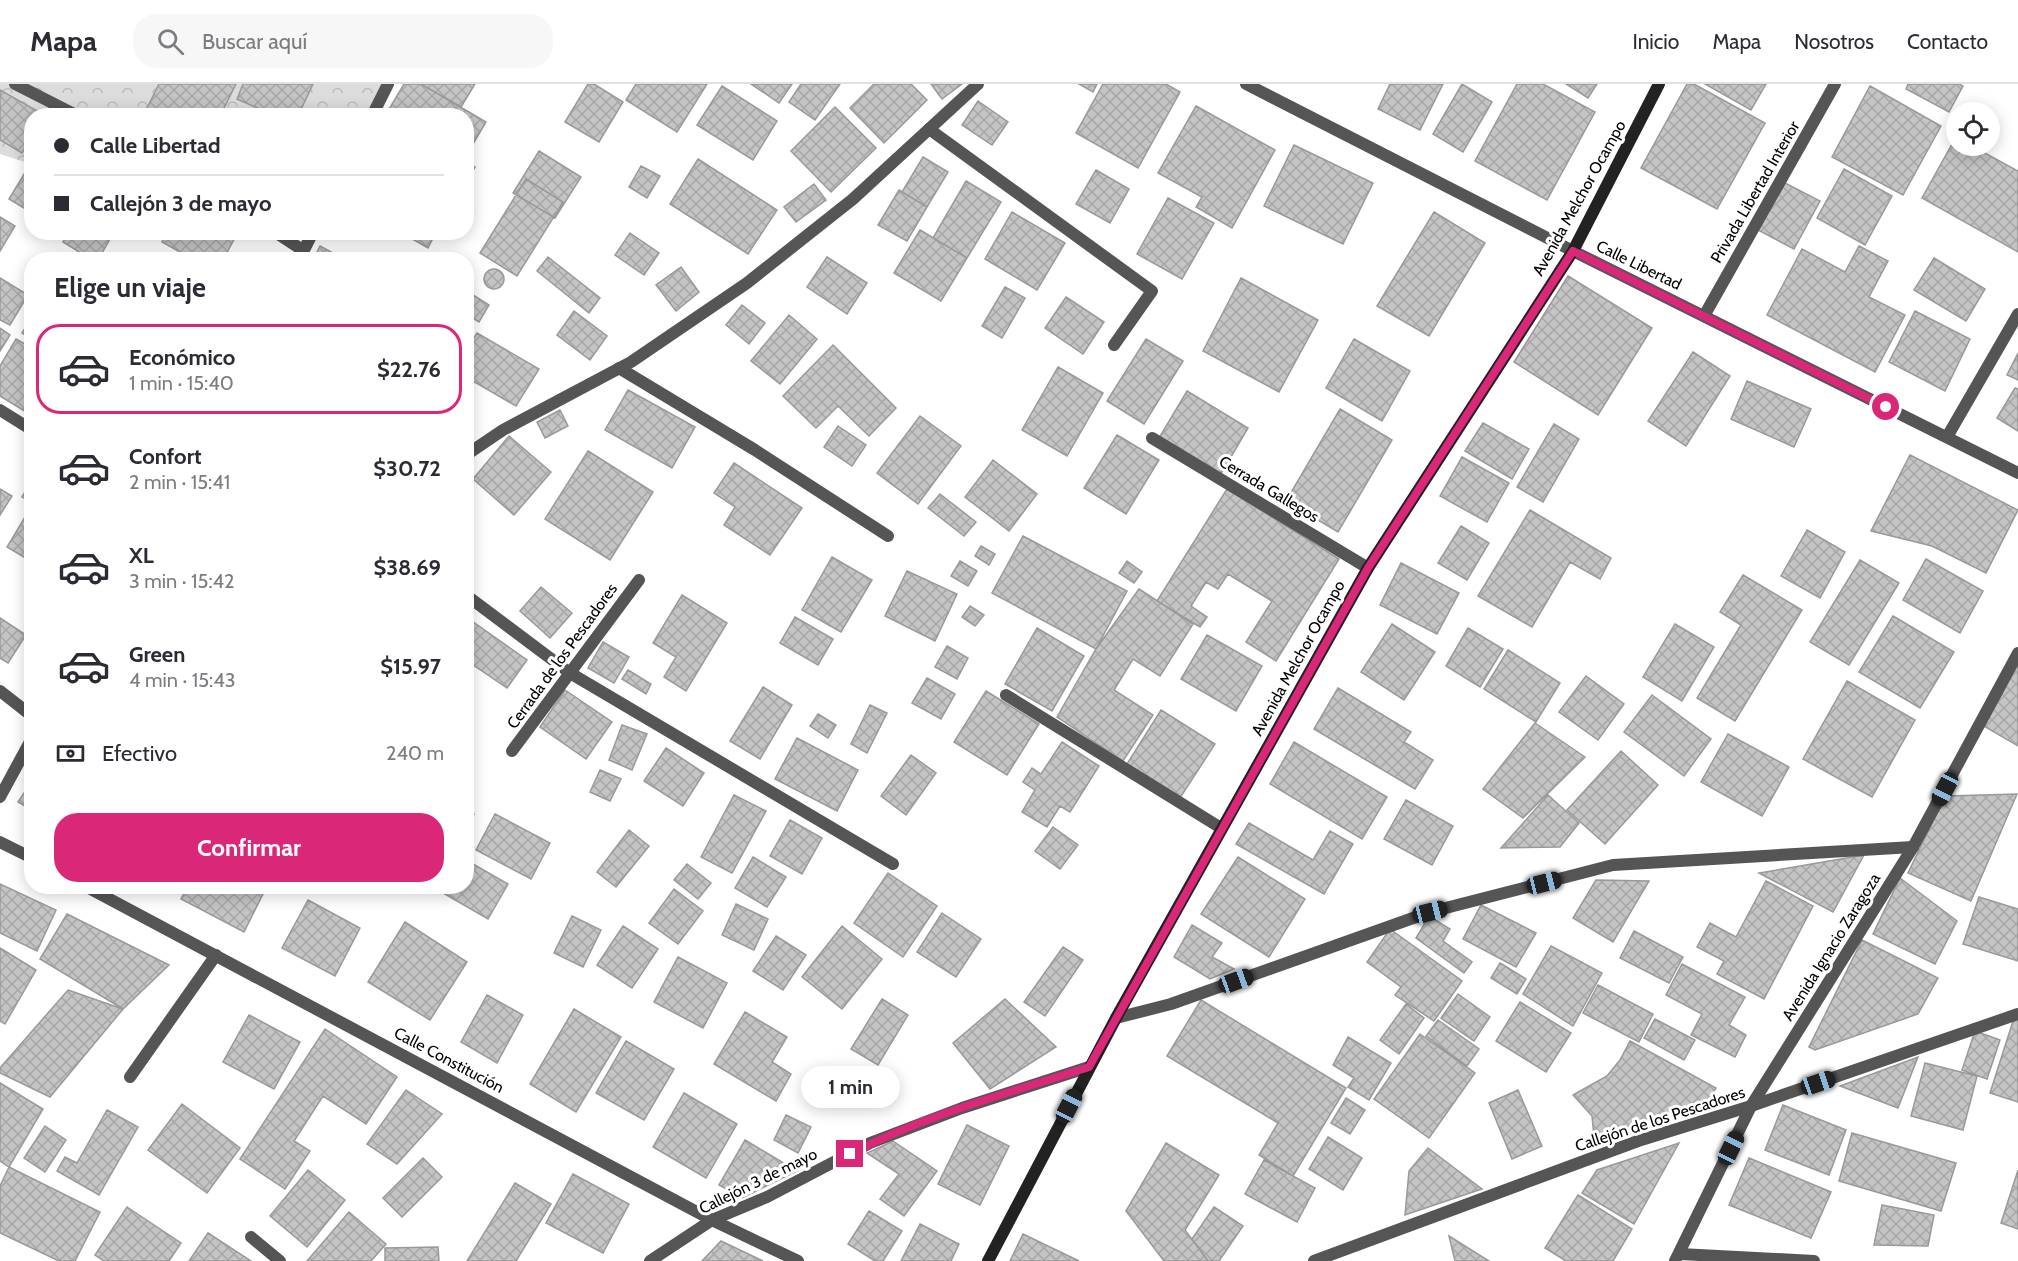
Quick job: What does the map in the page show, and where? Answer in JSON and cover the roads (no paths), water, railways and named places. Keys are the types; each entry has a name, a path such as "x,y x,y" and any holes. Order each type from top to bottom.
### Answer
{"main road":[{"name":"Avenida Melchor Ocampo","path":"988,1261 1089,1067 1368,568 1573,251 1659,84"}],"street":[{"path":"15,84 62,108"},
{"path":"376,108 388,84"},
{"path":"474,450 503,430 631,362 747,283 853,199 978,84"},
{"name":"Calle Libertad","path":"1246,84 1573,251 2018,472"},
{"name":"Privada Libertad Interior","path":"1704,316 1835,84"},
{"path":"929,129 1152,291 1114,345"},
{"path":"284,240 298,252"},
{"path":"1947,437 2018,314"},
{"path":"619,368 755,450 888,536"},
{"path":"0,410 24,425"},
{"name":"Cerrada Gallegos","path":"1152,438 1368,568"},
{"name":"Cerrada de los Pescadores","path":"513,751 639,580"},
{"path":"474,601 570,673 893,864"},
{"name":"Avenida Ignacio Zaragoza","path":"1677,1257 1751,1106 1913,847 2018,653"},
{"path":"0,691 24,710"},
{"path":"1006,695 1221,828"},
{"path":"0,797 24,755"},
{"path":"0,842 24,854"},
{"path":"1116,1018 1171,1004 1430,912 1613,865 1913,847"},
{"name":"Calle Constitución","path":"100,894 712,1220 798,1261"},
{"path":"130,1077 216,955"},
{"name":"Callejón de los Pescadores","path":"1314,1261 1638,1141 1751,1106 2018,1014"},
{"name":"Callejón 3 de mayo","path":"650,1261 712,1220 767,1197 870,1143 962,1108 1089,1067"},
{"path":"251,1237 280,1261"},
{"path":"1677,1257 1815,1261"}]}
